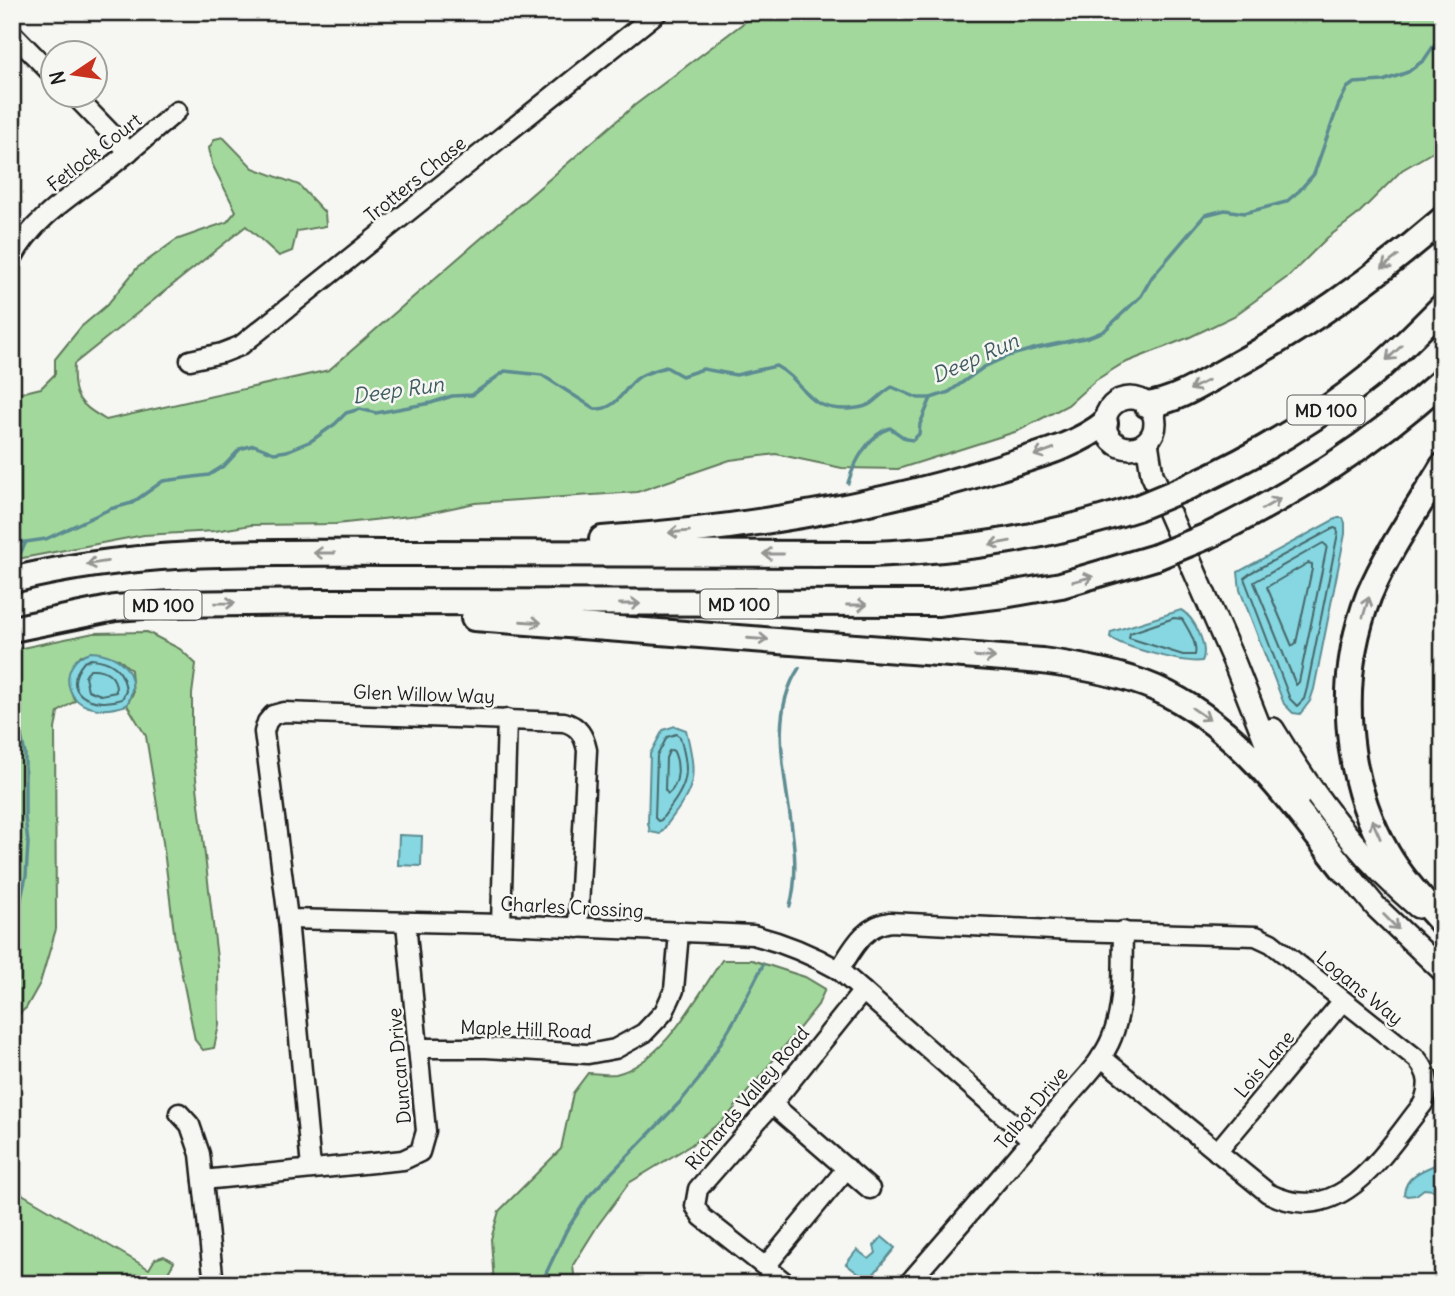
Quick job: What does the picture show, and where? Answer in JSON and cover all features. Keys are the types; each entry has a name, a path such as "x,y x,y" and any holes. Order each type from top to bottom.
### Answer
{"highway":[{"path":"1147,405 1171,399 1209,380 1317,316 1443,219"},
{"name":"MD 100","path":"12,580 54,569 171,555 872,554 935,551 1049,534 1137,508 1239,463 1326,409 1370,376 1443,306"},
{"name":"MD 100","path":"12,629 115,608 171,604 937,603 1004,595 1061,584 1156,557 1210,535 1309,483 1401,418 1443,380"},
{"path":"392,553 699,530 834,511 961,480 1082,439 1105,423"},
{"path":"1443,466 1389,556 1369,596 1351,663 1348,703 1350,739 1357,777 1370,814 1386,851 1408,886 1443,927"},
{"path":"317,602 498,620 1042,661 1121,677 1155,688 1191,707 1224,730 1268,776 1345,871"}],"main road":[{"path":"1132,398 1147,405 1154,419 1154,428 1137,444 1117,444 1111,439 1105,423 1110,408 1124,399 1132,398"},
{"path":"1137,444 1235,664 1265,740 1297,798 1345,871 1376,907 1443,971"},
{"path":"1235,664 1284,746 1354,842 1400,892 1443,927"}],"street":[{"name":"Trotters Chase","path":"190,360 240,346 658,12"},
{"path":"12,33 38,60"},
{"path":"87,108 129,152"},
{"name":"Fetlock Court","path":"12,259 30,230 177,111"},
{"name":"Glen Willow Way","path":"288,919 264,732 273,715 284,712 330,712 571,724 582,733 587,750 578,928"},
{"path":"501,925 507,719"},
{"path":"288,919 311,1168"},
{"name":"Charles Crossing","path":"288,919 753,935 806,952 839,970 1032,1140"},
{"name":"Logans Way","path":"839,970 864,933 877,924 890,922 1256,936 1270,943 1417,1059 1426,1069 1429,1090 1423,1104 1364,1176 1345,1192 1324,1201 1284,1201 1268,1193 1101,1057"},
{"name":"Duncan Drive","path":"203,1180 403,1160 420,1152 426,1131 406,923"},
{"name":"Talbot Drive","path":"908,1284 1101,1057 1112,1037 1116,1019 1121,986 1123,931"},
{"name":"Maple Hill Road","path":"418,1048 486,1048 588,1054 615,1049 631,1042 655,1023 669,1001 677,969 679,933"},
{"name":"Richards Valley Road","path":"787,1284 702,1217 695,1206 698,1189 772,1104 863,991"},
{"name":"Lois Lane","path":"1217,1152 1342,1002"},
{"path":"772,1104 870,1189"},
{"path":"179,1113 190,1125 197,1140 214,1284"},
{"path":"766,1266 847,1168"}],"green space":[{"path":"758,12 1443,12 1443,146 1402,170 1289,276 1234,316 1122,364 1096,380 1068,405 1018,431 898,469 842,468 776,454 730,460 637,492 475,503 419,515 336,524 251,525 215,531 144,535 12,560 12,395 41,388 55,374 55,359 81,327 107,305 137,268 176,240 227,222 236,211 212,164 209,148 215,139 223,137 253,168 299,185 325,213 326,226 297,231 292,251 279,256 246,226 74,364 74,385 79,398 89,409 106,420 329,370 635,105"},
{"path":"147,632 180,649 196,664 192,694 192,744 218,967 219,1025 214,1048 203,1050 195,1040 175,940 146,736 127,705 133,693 131,670 119,659 81,655 73,666 70,677 70,689 75,701 58,712 55,729 56,929 40,983 26,1008 12,1020 12,650 94,633"},
{"path":"722,960 752,960 805,977 825,989 818,1005 728,1116 691,1145 629,1183 573,1265 575,1284 494,1284 491,1239 499,1211 561,1149 573,1093 588,1073 616,1074 633,1068 649,1057 677,1027"},
{"path":"12,1188 149,1269 155,1259 164,1256 174,1262 165,1278 173,1284 12,1284"}],"water":[{"path":"1337,518 1343,518 1345,534 1314,689 1310,701 1300,714 1293,713 1284,704 1240,590 1238,572"},
{"path":"1181,610 1191,619 1199,633 1204,648 1202,661 1154,654 1110,637 1111,632"},
{"path":"91,652 120,661 126,668 132,684 127,705 105,709 88,707 77,700 70,690 68,678 71,667 79,658"},
{"path":"675,726 686,730 692,776 686,797 660,834 650,832 648,823 650,754 663,730"},
{"path":"399,835 422,836 421,866 398,865"},
{"path":"1441,1155 1443,1191 1424,1189 1416,1195 1404,1194 1411,1178 1437,1164"},
{"path":"882,1237 895,1248 868,1281 846,1264 857,1250 869,1259 876,1253 874,1246"}],"waterway":[{"name":"Deep Run","path":"12,544 46,539 110,509 132,503 163,481 209,475 225,465 240,449 254,445 274,453 287,451 311,441 346,413 360,409 376,413 431,403 452,396 472,395 505,371 542,375 595,409 615,402 639,377 666,367 682,376 703,369 736,375 776,366 795,380 814,401 834,408 865,406 892,387 918,398 931,398 949,392 984,367 1008,356 1104,331 1141,296 1152,277 1205,215 1225,210 1244,213 1286,202 1314,174 1347,88 1354,83 1383,81 1408,72 1424,60 1443,32"},
{"path":"848,483 863,450 882,431 890,428 906,439 913,440 919,434 920,424 931,398"},
{"path":"19,556 26,542"},
{"path":"12,939 26,876 28,843 25,817 25,754 15,707 13,680 15,649"},
{"path":"790,906 795,877 794,847 782,754 782,723 787,695 799,668"},
{"path":"541,1284 566,1231 588,1197 699,1079 763,965"}]}
